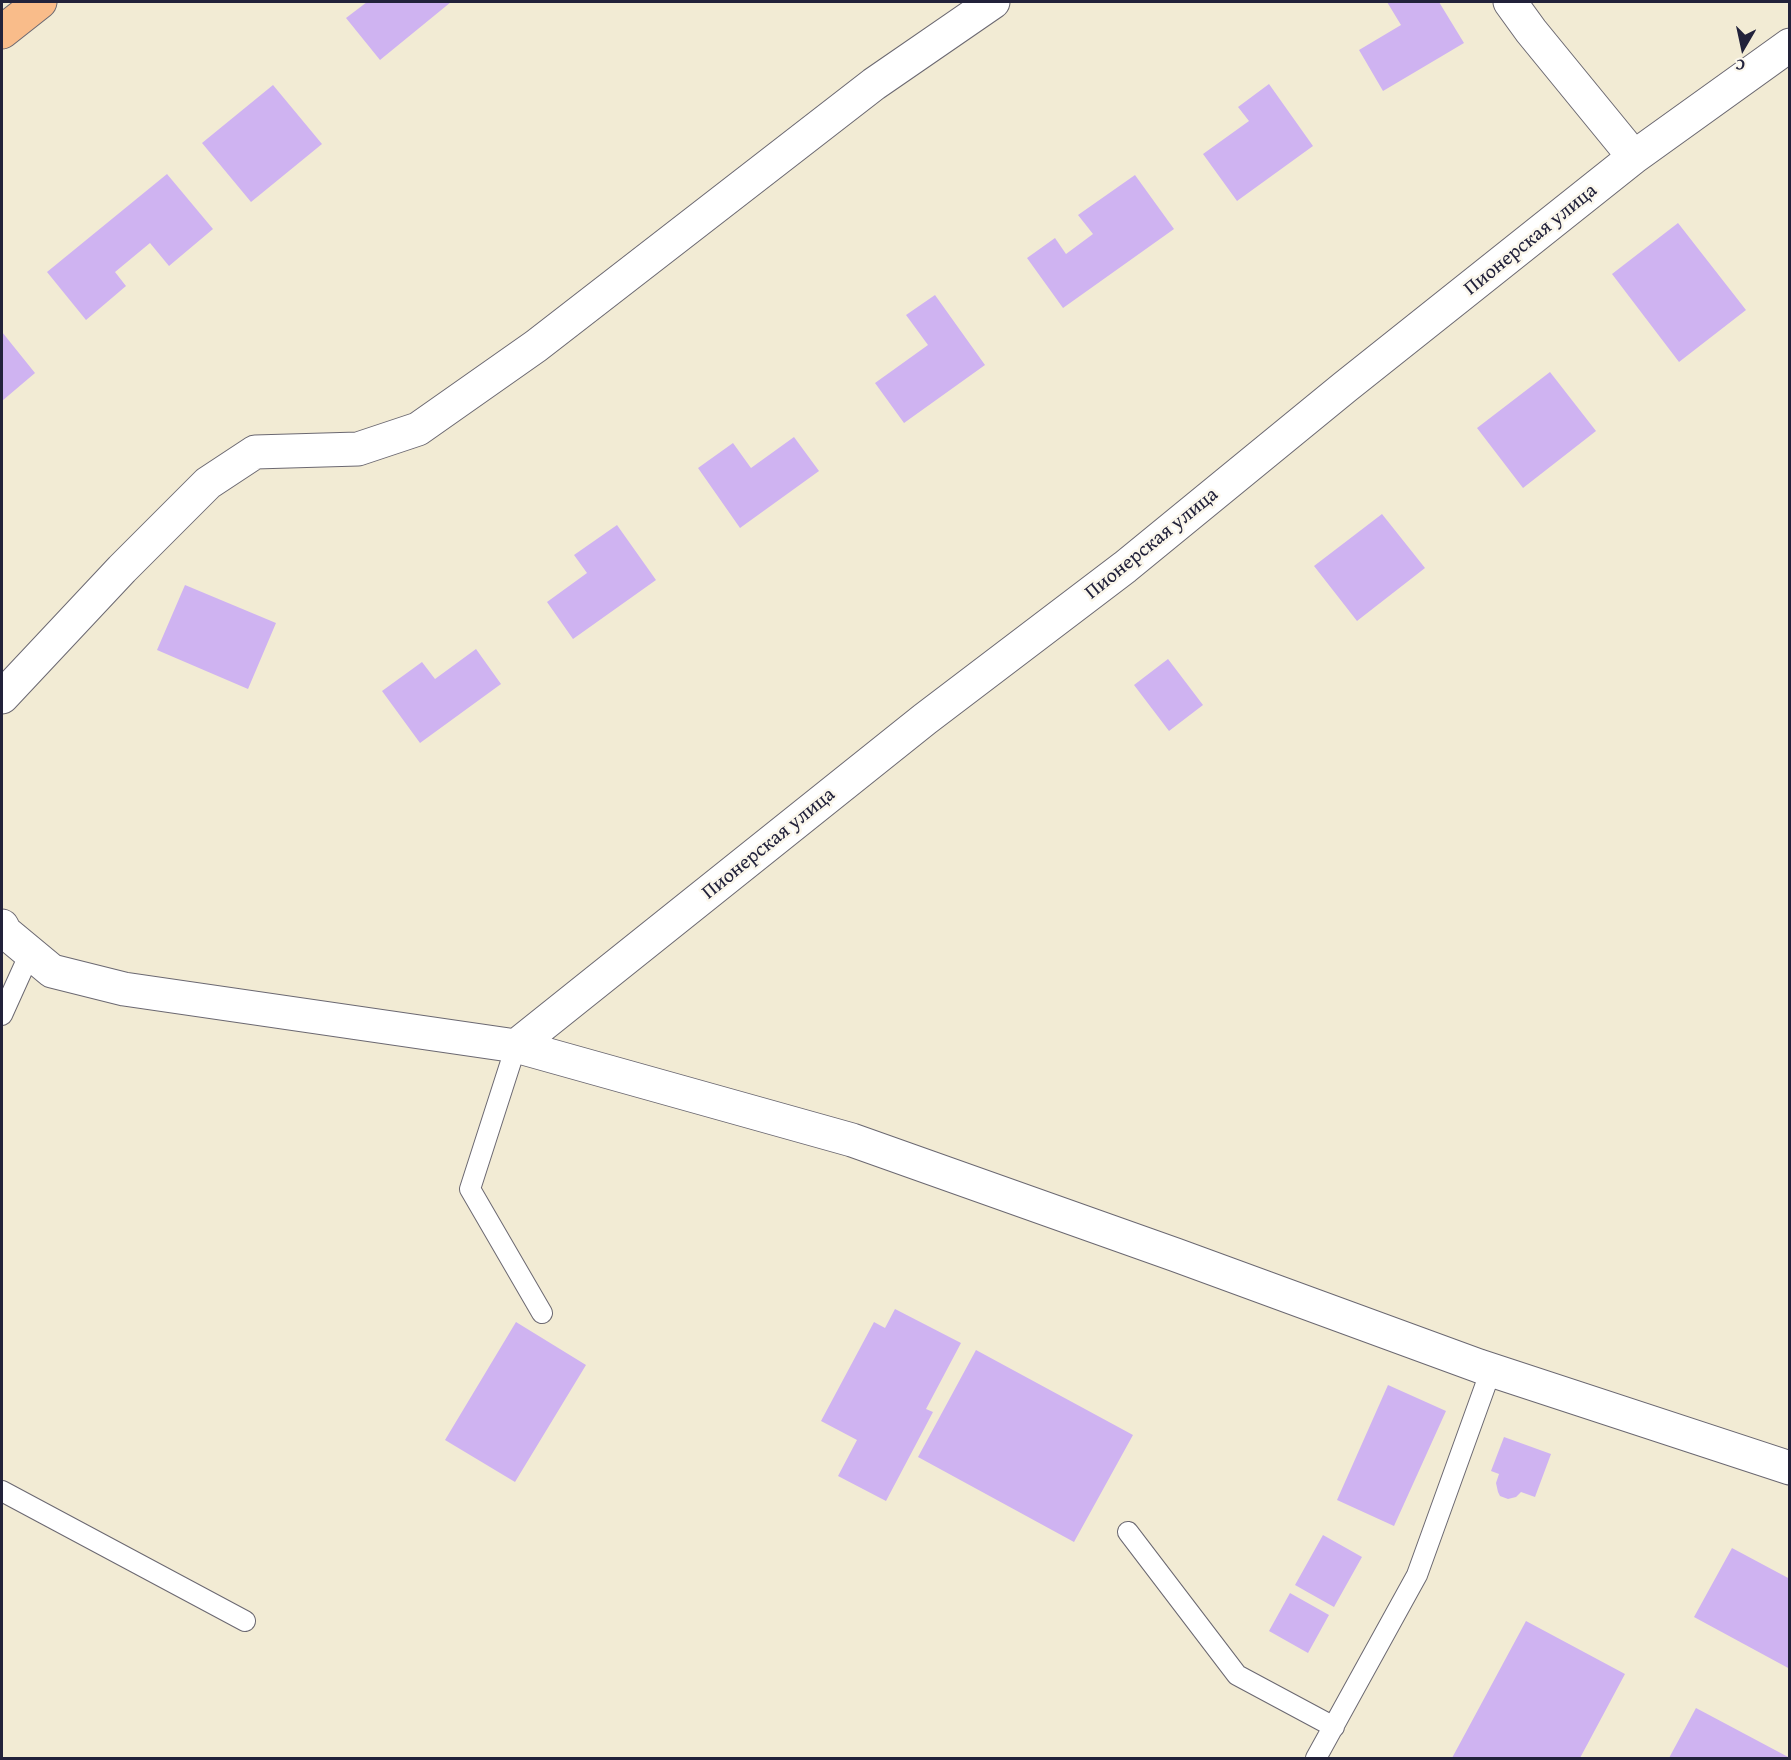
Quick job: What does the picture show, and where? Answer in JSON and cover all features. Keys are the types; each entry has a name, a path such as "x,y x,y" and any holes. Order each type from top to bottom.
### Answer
{"main road":[{"path":"2,32 40,2"}],"street":[{"path":"2,697 122,569 208,483 255,452 358,449 418,429 536,346 874,84 993,2"},
{"path":"1510,2 1634,157"},
{"name":"Пионерская улица","path":"516,1046 925,719 1125,567 1345,387 1634,157 1790,45"},
{"path":"2,926 52,971 124,989 516,1046 852,1140 1491,1370 1790,1468"}],"lane":[{"path":"2,1015 30,953"},
{"path":"516,1046 470,1189 542,1313"},
{"path":"1316,1758 1416,1575 1491,1370"},
{"path":"2,1491 245,1621"},
{"path":"1128,1532 1237,1675 1334,1726"}],"building":[{"path":"367,2 451,2 380,60 346,18"},
{"path":"1387,2 1439,2 1464,43 1383,91 1359,50 1401,25"},
{"path":"1269,84 1313,146 1237,201 1203,154 1249,121 1238,107"},
{"path":"273,85 322,144 251,202 202,143"},
{"path":"167,174 213,229 169,266 150,243 115,272 126,286 86,320 47,272"},
{"path":"1135,175 1174,229 1063,308 1027,258 1055,238 1066,254 1093,234 1078,215"},
{"path":"1678,223 1746,310 1679,362 1612,274"},
{"path":"935,295 985,365 904,423 875,383 928,345 906,315"},
{"path":"2,332 35,373 2,401"},
{"path":"1550,372 1596,431 1523,488 1477,428"},
{"path":"794,437 819,471 740,528 698,468 733,443 751,468"},
{"path":"1382,514 1425,568 1357,621 1314,566"},
{"path":"617,525 656,580 573,639 547,602 587,573 574,555"},
{"path":"185,585 276,623 248,689 157,650"},
{"path":"476,649 501,684 420,743 382,691 422,662 435,679"},
{"path":"1168,659 1203,705 1169,731 1134,685"},
{"path":"895,1309 961,1343 926,1409 933,1412 886,1501 838,1476 857,1440 821,1421 874,1322 885,1328"},
{"path":"516,1322 586,1365 515,1482 445,1440"},
{"path":"976,1350 1133,1435 1074,1542 918,1457"},
{"path":"1388,1385 1446,1411 1394,1526 1337,1500"},
{"path":"1504,1437 1551,1454 1535,1497 1521,1492 1516,1497 1508,1499 1500,1496 1496,1483 1499,1474 1491,1471"},
{"path":"1323,1535 1362,1557 1334,1607 1295,1585"},
{"path":"1732,1548 1790,1579 1790,1669 1694,1617"},
{"path":"1290,1593 1329,1615 1308,1653 1269,1631"},
{"path":"1526,1621 1625,1674 1580,1758 1452,1758"},
{"path":"1696,1708 1790,1758 1669,1758"}]}
